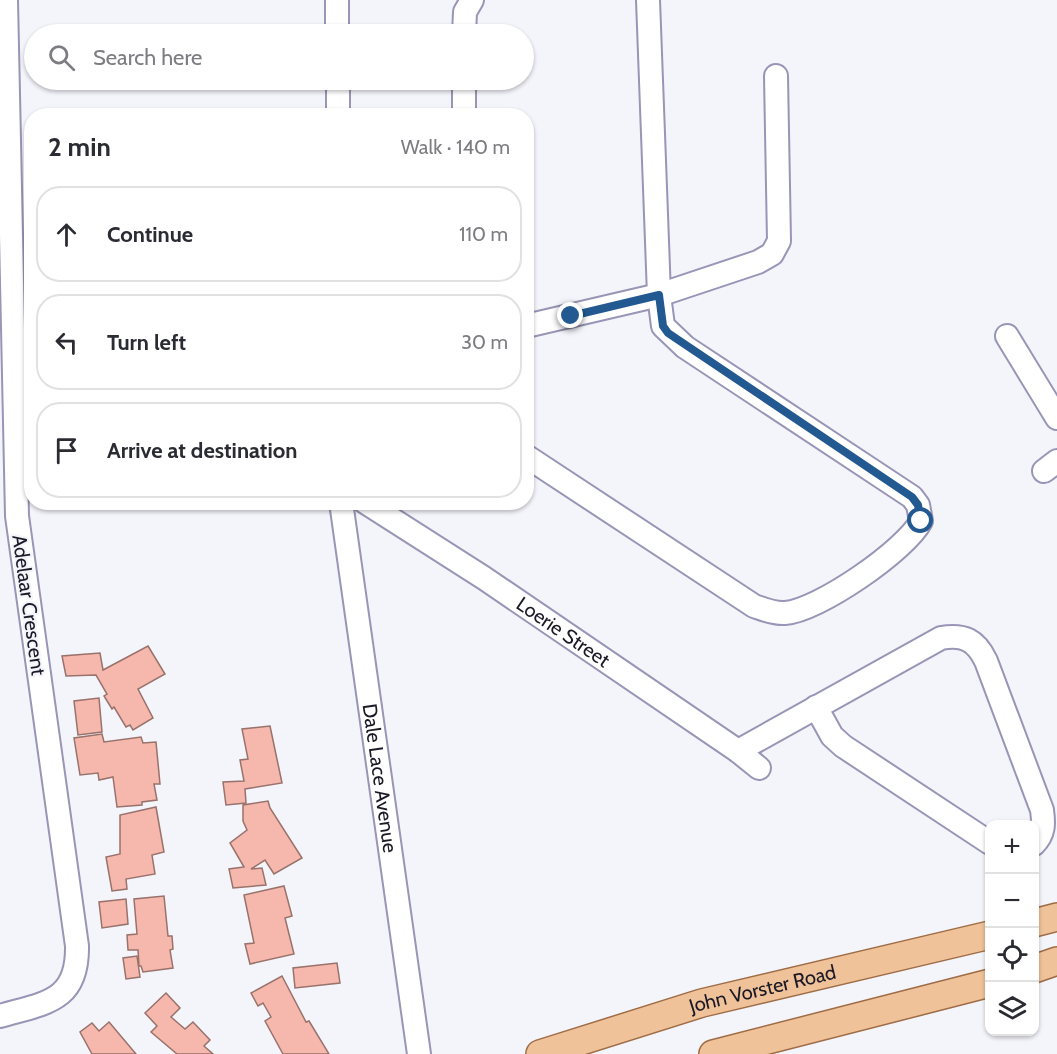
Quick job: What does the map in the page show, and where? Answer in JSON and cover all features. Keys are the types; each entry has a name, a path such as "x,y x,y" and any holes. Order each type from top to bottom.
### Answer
{"main road":[{"path":"1039,922 1057,917"},
{"name":"John Vorster Road","path":"540,1054 712,1000 985,936"},
{"path":"1039,968 1057,961"},
{"path":"713,1054 985,983"}],"street":[{"name":"Adelaar Crescent","path":"0,1016 48,1002 60,996 72,983 77,967 77,946 17,516 6,0"},
{"path":"337,0 337,24"},
{"path":"464,24 465,12 472,0"},
{"path":"534,461 754,606 769,611 785,613 799,610 855,581 915,532 921,521 921,512 912,497 668,333 663,326 659,295 648,0"},
{"path":"534,324 659,295 758,262 776,249 778,241 776,76"},
{"path":"338,90 338,108"},
{"path":"464,90 464,108"},
{"path":"1007,336 1057,418"},
{"name":"Dale Lace Avenue","path":"342,510 419,1054"},
{"name":"Loerie Street","path":"377,510 484,578 738,751 759,768"},
{"path":"738,751 941,639 957,635 969,639 979,648 986,661 1041,810 1044,824 1039,839"},
{"path":"816,707 832,736 843,746 985,840"}],"building":[{"path":"148,646 165,674 138,689 153,718 133,730 130,725 126,727 114,707 112,709 104,696 107,694 96,675 66,676 62,656 100,653 103,670"},
{"path":"99,698 102,732 78,735 74,701"},
{"path":"270,726 282,783 245,789 246,803 226,805 223,782 244,781 240,760 248,759 242,729"},
{"path":"102,734 104,742 141,737 143,743 156,742 160,784 154,784 157,800 142,802 142,805 117,807 113,777 99,780 98,773 80,775 74,738"},
{"path":"268,801 270,808 302,858 274,874 265,860 251,869 262,868 266,885 233,888 229,869 244,867 230,843 247,830 243,821 243,805"},
{"path":"156,807 164,852 152,855 155,874 126,879 127,889 112,891 106,857 120,854 120,815"},
{"path":"284,886 292,916 285,918 294,954 250,964 245,944 254,943 244,895"},
{"path":"164,896 168,936 172,936 173,949 170,950 173,968 143,972 139,966 138,950 128,950 127,935 137,934 134,899"},
{"path":"126,899 128,924 102,928 99,902"},
{"path":"137,956 140,977 126,979 123,958"},
{"path":"337,963 340,983 295,988 293,968"},
{"path":"282,976 306,1022 309,1021 329,1054 283,1054 265,1021 271,1017 263,1003 258,1006 251,993"},
{"path":"166,993 180,1008 171,1017 185,1029 193,1022 210,1040 204,1046 213,1054 177,1054 151,1032 157,1026 145,1013"},
{"path":"109,1022 136,1054 92,1054 80,1032 92,1023 99,1031"}],"route":[{"path":"571,316 659,295 660,316 668,333 685,347 912,497 921,512 921,521"}]}
